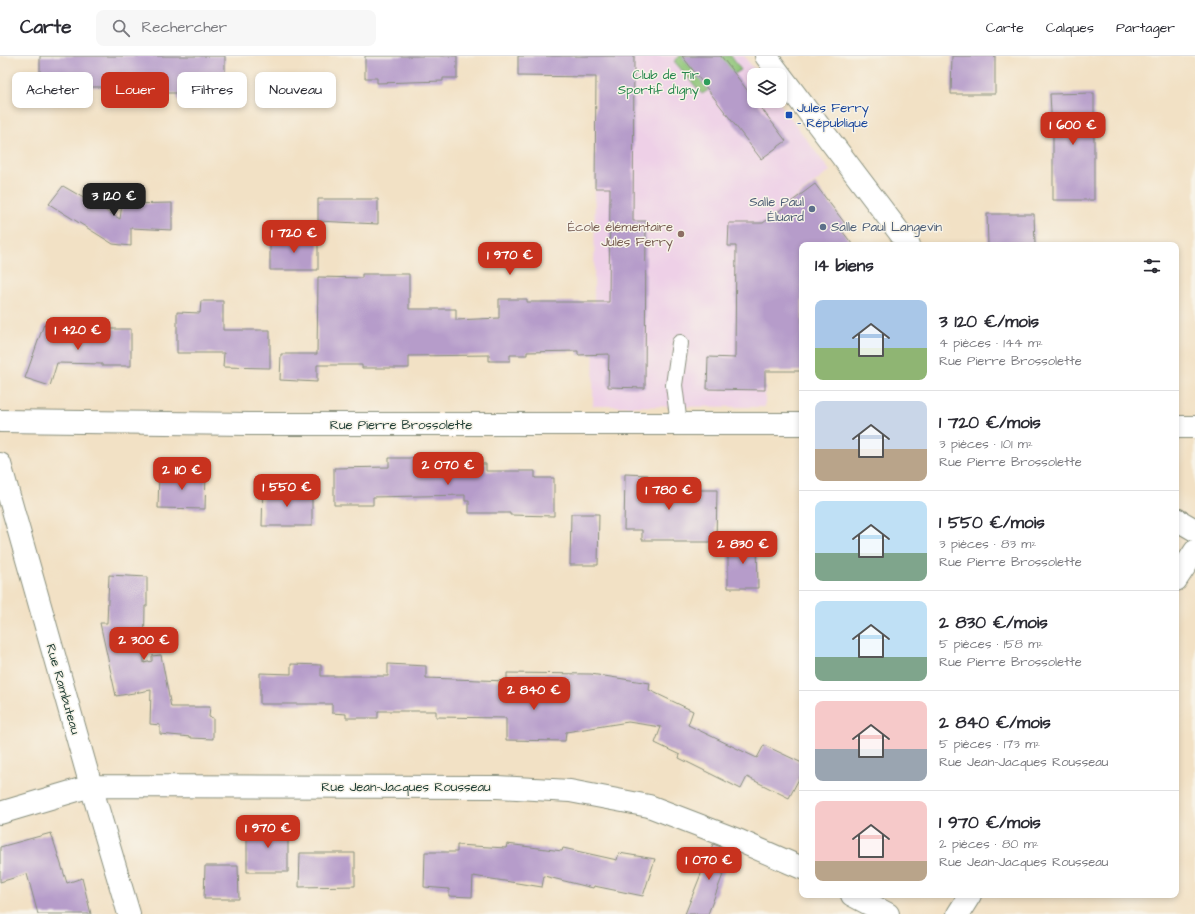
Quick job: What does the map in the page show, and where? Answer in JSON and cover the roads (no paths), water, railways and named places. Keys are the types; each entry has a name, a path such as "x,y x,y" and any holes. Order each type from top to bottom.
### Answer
{"street":[{"path":"766,56 907,242"},
{"name":"Rue Pierre Brossolette","path":"0,421 265,424 799,424"},
{"path":"1179,427 1195,427"},
{"name":"Rue Rambuteau","path":"0,464 91,786 130,914"},
{"path":"1179,521 1195,530"},
{"path":"1179,575 1195,551"},
{"name":"Rue Jean-Jacques Rousseau","path":"0,813 91,786 497,788 570,791 649,806 740,840 799,867"},
{"path":"858,898 888,914"},
{"path":"958,914 968,898"}],"lane":[{"path":"679,425 674,386 680,343"}],"place":[{"name":"Club de Tir Sportif d'Igny","path":"707,82"},
{"name":"Jules Ferry - République","path":"789,115"},
{"name":"Salle Paul Éluard","path":"812,209"},
{"name":"Salle Paul Langevin","path":"823,227"},
{"name":"École élémentaire Jules Ferry","path":"681,234"}]}
